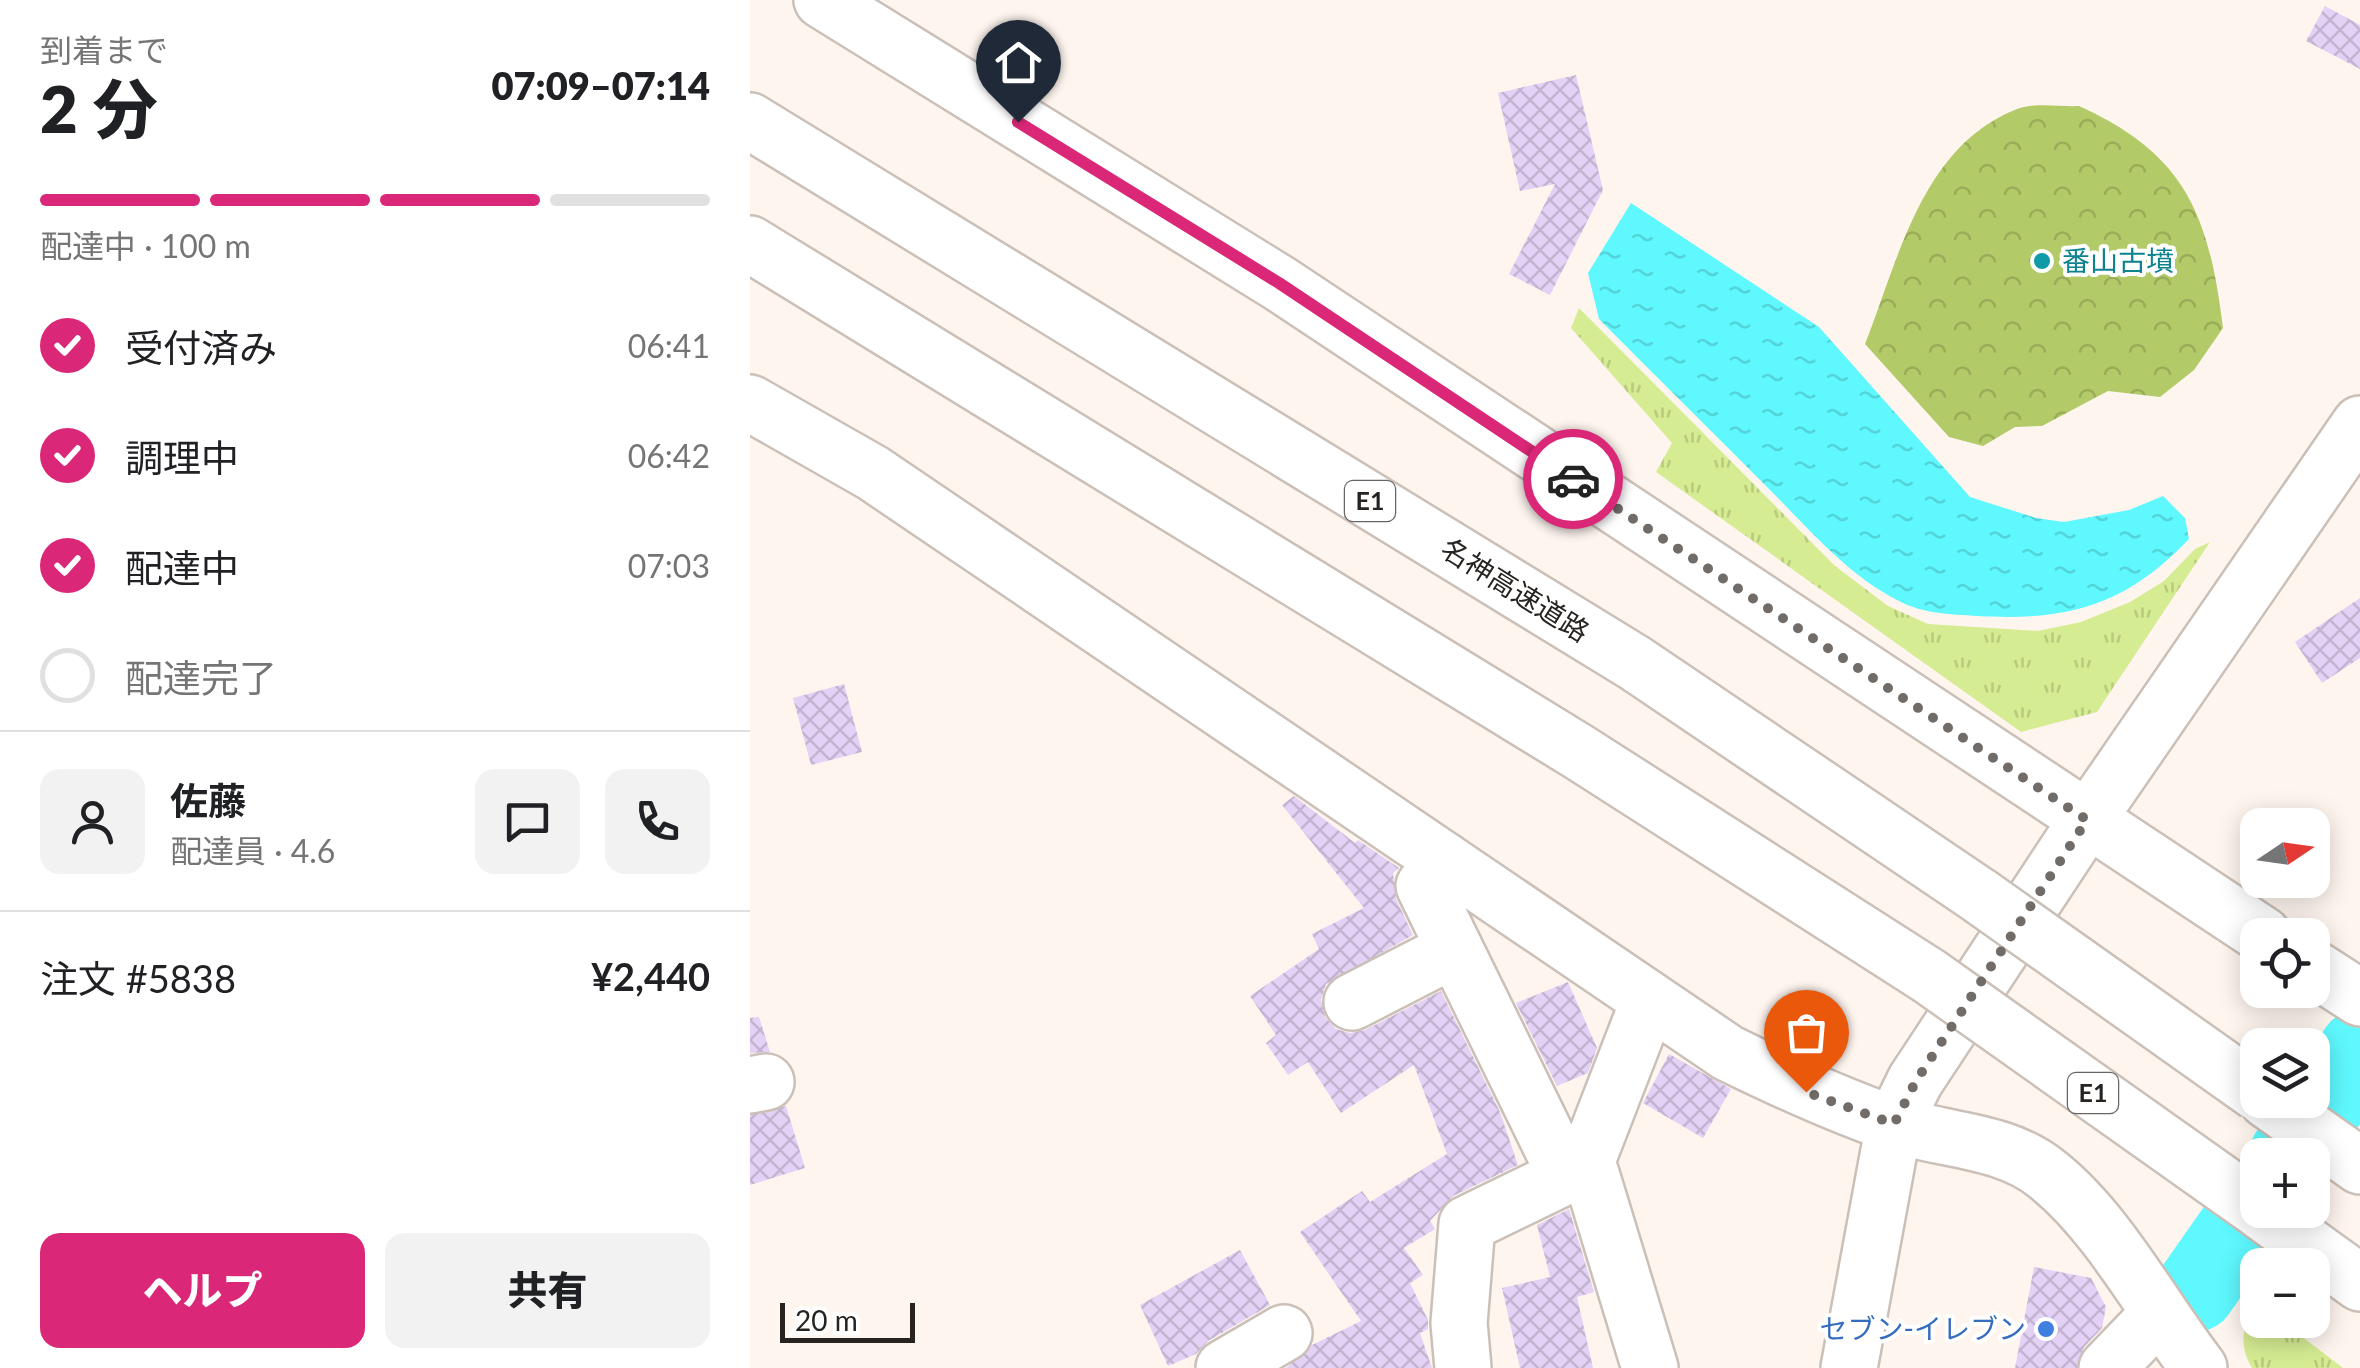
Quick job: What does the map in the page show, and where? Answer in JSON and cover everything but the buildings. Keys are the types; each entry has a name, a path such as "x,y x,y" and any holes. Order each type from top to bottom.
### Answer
{"main road":[{"path":"822,0 1279,283 2240,920"},
{"name":"名神高速道路","path":"750,120 1635,663 1980,896 2240,1080"},
{"name":"E1","path":"750,244 1580,752 1928,976 2240,1196"},
{"path":"750,403 873,473 1728,1053 1806,1092 1894,1124 2015,1154 2048,1174 2091,1218 2199,1368"},
{"path":"1849,1368 1894,1124 1916,1081 2087,820 2360,424"},
{"path":"1444,860 1424,886 1566,1176"},
{"path":"1352,1002 1454,949"},
{"path":"2330,979 2360,998"},
{"path":"1463,1368 1459,1323 1467,1224 1566,1176 1588,1158 1643,1016"},
{"path":"2292,1118 2360,1166"},
{"path":"1566,1176 1591,1174 1650,1368"},
{"name":"E1","path":"2284,1228 2347,1273"},
{"path":"2107,1368 2158,1315"},
{"path":"1224,1368 1284,1332"}],"green space":[{"path":"2079,106 2145,146 2186,193 2210,253 2223,328 2194,370 2160,397 2108,391 2042,426 2015,427 1983,446 1949,437 1865,344 1903,242 1936,177 1958,149 1985,126 2024,107"},
{"path":"1579,308 1835,566 1888,606 1928,624 2038,631 2081,622 2130,602 2164,581 2195,549 2210,542 2097,712 2021,732 1656,472 1672,443 1571,328"},
{"path":"2244,1338 2304,1338 2343,1368 2252,1368"}],"water":[{"path":"1631,203 1819,327 1970,497 2036,518 2064,522 2129,510 2163,496 2185,518 2189,539 2142,580 2118,594 2067,612 2010,617 1946,614 1917,608 1879,590 1830,550 1599,319 1588,273"}],"waterway":[{"path":"2301,1138 2360,1050"},
{"path":"2195,1291 2240,1227"}],"way so far":[{"path":"1573,479 2087,820 1916,1081 1894,1124 1806,1092"}],"place":[{"name":"番山古墳","path":"2042,261"},
{"name":"セブン-イレブン","path":"2046,1329"}],"route":[{"path":"1018,122 1279,283 1573,479"}]}
